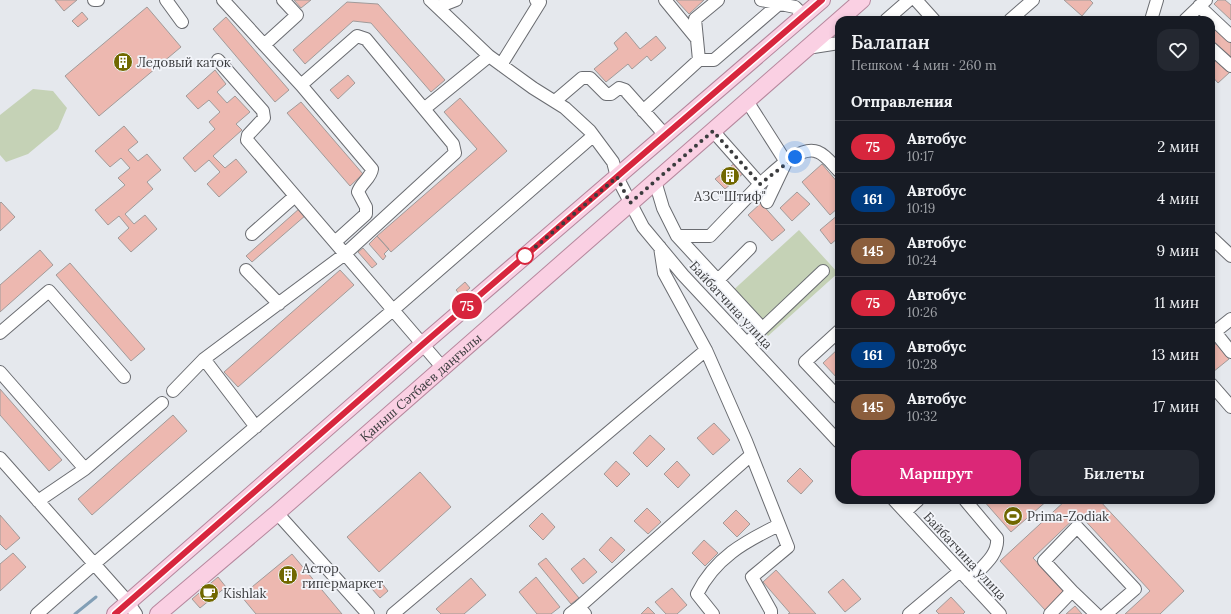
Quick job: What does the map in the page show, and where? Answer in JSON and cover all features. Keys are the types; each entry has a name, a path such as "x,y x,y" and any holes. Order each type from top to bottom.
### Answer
{"main road":[{"path":"115,614 132,608 423,344 666,135 799,8 822,0"},
{"name":"Қаныш Сәтбаев даңғылы","path":"844,16 862,0"},
{"name":"Қаныш Сәтбаев даңғылы","path":"158,614 277,513 835,24"}],"street":[{"path":"166,0 182,22"},
{"path":"222,0 301,85 372,169 371,174 361,185 358,192 366,207 366,214 376,227"},
{"path":"264,45 297,14 283,0"},
{"path":"434,4 456,0"},
{"path":"501,65 540,2 536,0"},
{"path":"665,0 697,40"},
{"path":"699,60 695,19 718,0"},
{"path":"761,0 799,8"},
{"path":"891,16 909,0"},
{"path":"916,0 930,16"},
{"path":"1015,16 1033,0"},
{"path":"1152,16 1158,0"},
{"path":"1189,16 1203,3 1214,16"},
{"name":"Байбатчина улица","path":"434,4 489,56 565,108 593,136 613,162 617,177 643,226 683,275 835,438"},
{"path":"643,111 699,60 714,60 779,4"},
{"path":"1215,17 1231,36"},
{"path":"173,391 204,359 345,254 455,153 453,144 366,39 357,36 301,85"},
{"path":"807,48 835,44"},
{"path":"1215,52 1231,66"},
{"path":"424,110 489,56"},
{"path":"218,60 263,111 264,118 248,135 247,140 442,367"},
{"path":"555,101 582,78 590,78 606,94 611,94 619,88 625,90 666,135"},
{"path":"747,101 786,162"},
{"path":"713,131 760,184"},
{"path":"38,614 94,564 394,310 593,136"},
{"path":"677,236 710,236 760,184 786,162 803,152 811,150 820,152 835,167"},
{"path":"767,202 786,162"},
{"path":"655,182 663,208 677,236 762,328"},
{"path":"252,234 295,196"},
{"path":"335,242 366,214"},
{"path":"1215,241 1231,256"},
{"path":"660,247 664,273 706,350 788,547 752,577 771,611 771,614"},
{"path":"718,280 750,248"},
{"path":"246,270 279,304"},
{"path":"747,343 823,271"},
{"path":"0,333 49,291 124,377"},
{"path":"1215,331 1231,319"},
{"path":"835,335 805,362 835,394"},
{"path":"1215,335 1231,352"},
{"path":"393,614 706,350"},
{"path":"204,359 256,427"},
{"path":"0,372 85,469"},
{"path":"1215,388 1231,406"},
{"path":"38,501 85,469 162,403"},
{"path":"578,612 751,455"},
{"path":"0,458 132,608"},
{"name":"Байбатчина улица","path":"898,504 1000,614"},
{"path":"905,512 914,504"},
{"path":"968,504 997,538 998,545 996,552 969,581"},
{"path":"277,513 366,613"},
{"path":"713,614 697,594 706,577 728,555 752,538 779,525"},
{"path":"1096,614 1044,561 1077,526 1134,589 1106,614"},
{"path":"909,614 960,571"},
{"path":"1050,614 1072,591"}],"green space":[{"path":"33,89 53,91 67,108 58,129 28,154 6,162 0,155 0,115"},
{"path":"799,230 835,270 835,276 768,336 729,294"}],"building":[{"path":"55,0 77,0 64,11"},
{"path":"294,0 311,0 301,8"},
{"path":"676,0 704,0 689,14"},
{"path":"1064,0 1090,0 1093,3 1082,16"},
{"path":"1218,0 1225,0 1231,5 1231,20 1214,4"},
{"path":"347,2 378,4 445,80 431,92 371,23 353,21 305,64 293,50"},
{"name":"Ледовый каток","path":"147,7 181,47 99,116 65,76"},
{"path":"82,12 88,19 78,27 72,21"},
{"path":"226,17 289,90 275,102 213,29"},
{"path":"1215,27 1231,42 1231,59 1215,44"},
{"path":"626,32 640,49 656,36 666,48 651,61 647,56 632,69 628,64 606,82 594,69 618,49 614,43"},
{"path":"1215,56 1230,72 1218,83 1215,80"},
{"path":"215,70 226,84 217,92 227,103 235,96 250,112 236,124 242,130 213,156 225,168 236,159 247,172 219,197 207,184 220,172 209,160 195,172 183,158 215,129 209,122 220,112 209,100 198,109 186,96"},
{"path":"348,75 355,83 338,99 330,90"},
{"path":"460,98 507,151 391,252 377,236 477,149 444,112"},
{"path":"301,102 363,174 350,186 287,113"},
{"path":"124,126 138,142 128,150 138,161 147,154 161,170 147,182 153,189 125,214 134,224 145,215 157,229 131,252 118,238 129,228 119,216 108,225 95,210 125,185 118,178 130,168 121,158 110,167 95,151"},
{"name":"АЗС\"Штиф\"","path":"736,162 745,172 725,189 715,179"},
{"path":"822,164 835,179 835,211 830,215 802,182"},
{"path":"797,192 810,204 792,221 780,208"},
{"path":"1,202 15,217 0,231 0,203"},
{"path":"761,203 785,230 772,241 748,215"},
{"path":"300,208 306,215 252,262 246,256"},
{"path":"835,217 835,240 831,244 820,230"},
{"path":"377,236 389,249 384,254 386,256 383,260 369,244"},
{"path":"363,248 377,264 372,268 358,252"},
{"path":"40,250 53,265 0,312 0,285"},
{"path":"70,263 145,349 131,361 56,275"},
{"path":"340,270 354,285 238,387 224,372"},
{"path":"465,282 470,288 461,296 456,290"},
{"path":"1217,343 1229,359 1215,370 1215,344"},
{"path":"835,352 835,376 823,363"},
{"path":"0,389 62,460 49,471 0,415"},
{"path":"173,415 187,431 92,515 78,499"},
{"path":"714,423 730,440 713,455 697,438"},
{"path":"650,435 665,449 647,467 633,453"},
{"path":"616,461 630,474 617,487 604,474"},
{"path":"677,461 690,475 678,488 664,474"},
{"path":"800,468 813,481 801,494 787,481"},
{"path":"420,472 451,507 379,572 347,537"},
{"name":"Prima-Zodiak","path":"986,504 1043,504 1011,532"},
{"path":"1062,504 1103,504 1184,591 1160,614 1125,614 1150,591 1079,514 1033,558 1065,592 1045,610 1000,561"},
{"path":"647,508 661,522 648,534 634,521"},
{"path":"736,510 750,524 737,537 723,523"},
{"path":"542,513 555,527 543,540 529,526"},
{"path":"0,515 20,538 6,550 0,544"},
{"path":"611,537 625,550 612,563 599,550"},
{"path":"704,540 718,553 705,566 692,553"},
{"path":"13,553 26,567 0,591 0,564"},
{"name":"Астор гипермаркет","path":"292,554 342,614 256,614 241,596"},
{"path":"546,558 579,598 571,604 538,564"},
{"path":"584,558 597,572 583,584 571,569"},
{"path":"776,570 816,614 788,614 790,613 763,582"},
{"name":"Kishlak","path":"218,577 226,587 200,608 192,599"},
{"path":"536,577 560,607 551,614 537,614 519,592"},
{"path":"471,578 486,595 464,614 441,614 436,609"},
{"path":"843,579 861,599 845,612 828,592"},
{"path":"381,582 388,591 380,598 372,589"},
{"path":"672,588 687,605 677,614 666,614 655,602"},
{"path":"951,597 965,612 963,614 939,614 936,611"},
{"path":"1075,606 1082,614 1066,614"},
{"path":"648,607 655,614 641,614"}],"waterway":[{"path":"75,614 96,597"}],"bus line":[{"name":"75","path":"115,614 423,344 822,0"}],"place":[{"name":"Ледовый каток","path":"123,62"},
{"name":"АЗС\"Штиф\"","path":"730,176"},
{"name":"Prima-Zodiak","path":"1013,516"},
{"name":"Астор гипермаркет","path":"288,575"},
{"name":"Kishlak","path":"209,593"}],"route":[{"path":"525,256 617,177 630,203 713,131 760,184 786,162 795,157"}]}
